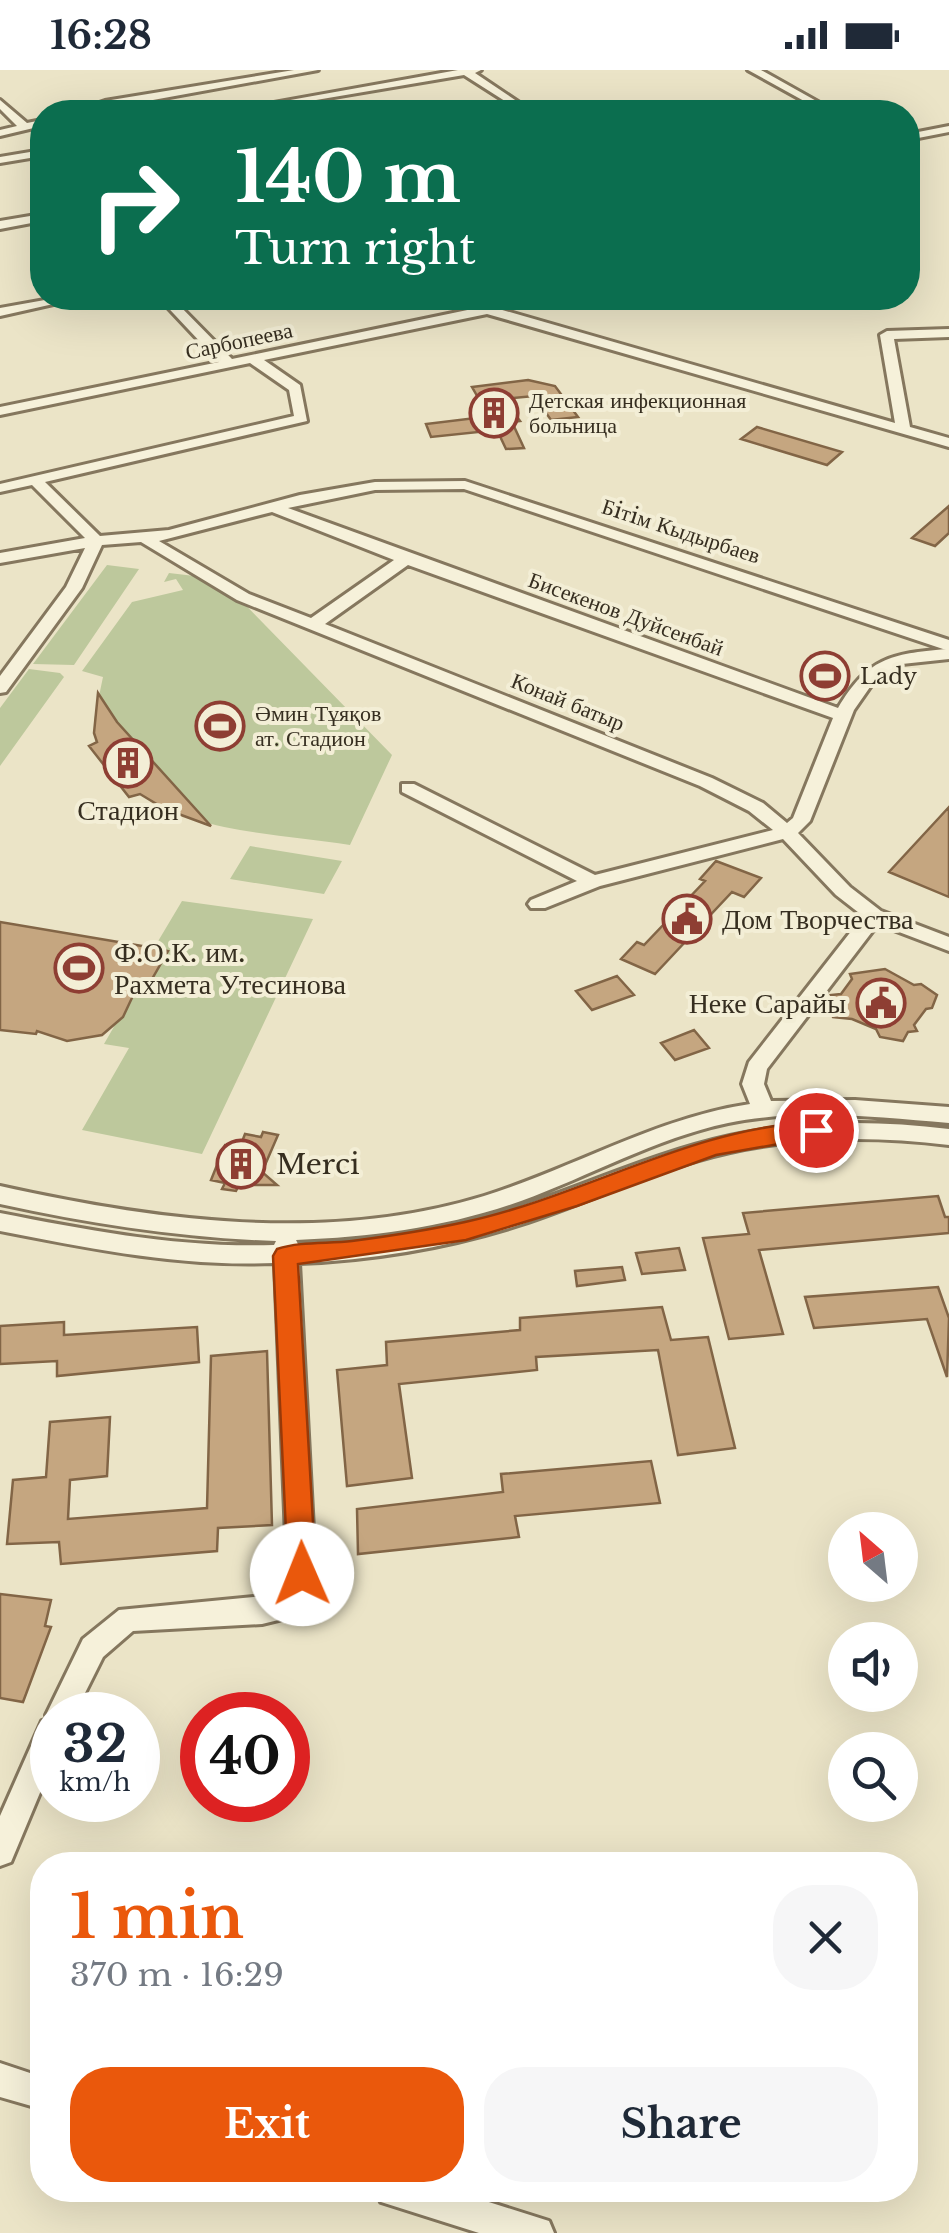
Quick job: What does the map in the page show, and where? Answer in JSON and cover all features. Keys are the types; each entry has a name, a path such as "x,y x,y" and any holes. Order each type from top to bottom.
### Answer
{"street":[{"path":"200,70 233,100"},
{"path":"130,100 313,70"},
{"path":"752,70 808,100"},
{"path":"308,100 468,71 510,100"},
{"path":"0,103 26,128"},
{"path":"0,133 30,127"},
{"path":"920,134 949,128"},
{"path":"0,160 30,155"},
{"path":"0,225 30,220"},
{"path":"0,312 30,306"},
{"path":"177,310 228,363"},
{"path":"487,310 949,443"},
{"name":"Сарбопеева","path":"0,411 487,310"},
{"path":"903,430 887,335 949,334"},
{"path":"0,488 302,418 295,388 252,358"},
{"path":"0,688 8,664 74,588 96,541 35,480"},
{"name":"Бiтiм Кыдырбаев","path":"0,558 96,541 146,538 374,486 465,484 949,645"},
{"name":"Бисекенов Дуйсенбай","path":"272,507 406,560 844,716"},
{"name":"Конай батыр","path":"146,538 175,560 213,574 243,597 706,782 756,807 787,832 843,892 874,915 949,944"},
{"path":"314,624 406,560"},
{"path":"538,904 592,882 787,832 801,821 844,716 866,677 885,664 949,654"},
{"path":"408,788 592,882"},
{"path":"764,1110 752,1084 757,1066 874,915"},
{"path":"0,1222 147,1249 286,1244 452,1212 698,1122 814,1106 949,1114"},
{"path":"0,1194 88,1216 351,1250 466,1231 569,1200 655,1165 716,1146 785,1132 894,1130 949,1136"},
{"path":"70,1692 85,1656 116,1625 129,1619 277,1608 292,1604 302,1587 286,1244"},
{"path":"0,1850 30,1781"},
{"path":"0,2080 30,2089"},
{"path":"433,2202 537,2233"}],"green space":[{"path":"107,565 139,569 74,665 33,664"},
{"name":"Әмин Тұяқов ат. Стадион","path":"169,573 220,579 392,755 350,845 213,824 162,807 140,794 129,797 89,746 96,742 94,720 103,677 82,671 132,602 183,590 176,579 164,582"},
{"path":"29,669 60,673 64,677 0,766 0,708"},
{"path":"250,846 342,861 324,894 230,879"},
{"path":"182,901 313,919 202,1154 82,1130 129,1048 104,1044 138,985 148,986 167,951 154,948"}],"building":[{"name":"Детская инфекционная больница","path":"528,380 555,386 578,417 551,420 534,396 504,399 520,421 512,422 524,448 506,449 497,430 431,437 426,424 476,418 473,408 484,408 472,387"},
{"path":"757,427 842,452 827,465 741,439"},
{"path":"949,506 949,533 935,546 912,538"},
{"name":"Lady","path":"827,661 847,668 824,692 804,685"},
{"name":"Стадион","path":"98,693 117,722 211,826 165,809 140,794 129,797 89,746 97,742 94,733"},
{"path":"949,807 949,897 889,872"},
{"name":"Дом Творчества","path":"716,861 761,878 744,897 732,892 655,974 621,959 637,942 644,945 705,881 700,879"},
{"name":"Ф.О.К. им. Рахмета Утесинова","path":"0,922 168,951 148,986 138,985 123,1017 102,1035 67,1041 37,1031 36,1034 0,1030"},
{"name":"Неке Сарайы","path":"885,969 937,995 932,1008 926,1009 914,1025 917,1031 908,1032 903,1041 880,1037 876,1029 852,1019 833,1017 827,1004 835,1003 831,995 841,994 852,979 850,974"},
{"path":"617,976 634,995 592,1010 576,991"},
{"path":"694,1030 709,1048 675,1060 661,1043"},
{"name":"Merci","path":"263,1132 278,1135 262,1172 277,1185 239,1185 236,1191 222,1189 225,1183 211,1180 225,1145 240,1147 245,1134 261,1137"},
{"path":"938,1196 945,1217 949,1217 949,1233 759,1250 783,1334 729,1339 703,1238 749,1234 743,1213"},
{"path":"679,1248 685,1270 642,1274 636,1253"},
{"path":"622,1267 625,1280 577,1286 575,1271"},
{"path":"938,1287 949,1318 947,1377 927,1319 814,1328 805,1297"},
{"path":"662,1307 671,1340 708,1337 735,1448 678,1455 658,1350 536,1357 537,1370 399,1384 412,1478 347,1486 337,1370 387,1365 386,1342 520,1330 520,1318"},
{"path":"64,1322 64,1335 197,1327 199,1362 57,1376 57,1361 0,1364 0,1326"},
{"path":"267,1351 272,1525 218,1528 217,1551 61,1564 59,1542 7,1544 13,1480 46,1477 50,1422 110,1417 107,1476 70,1480 68,1519 207,1508 211,1356"},
{"path":"651,1461 660,1503 515,1516 519,1537 358,1554 357,1509 503,1492 501,1474"},
{"path":"0,1594 51,1600 45,1626 51,1627 23,1702 0,1698"}],"place":[{"name":"Детская инфекционная больница","path":"494,413"},
{"name":"Lady","path":"825,676"},
{"name":"Әмин Тұяқов ат. Стадион","path":"220,726"},
{"name":"Стадион","path":"128,763"},
{"name":"Дом Творчества","path":"687,919"},
{"name":"Ф.О.К. им. Рахмета Утесинова","path":"79,968"},
{"name":"Неке Сарайы","path":"881,1003"},
{"name":"Merci","path":"241,1164"}],"route":[{"path":"302,1574 285,1256 351,1250 466,1231 569,1200 655,1165 716,1146 816,1130"}]}
